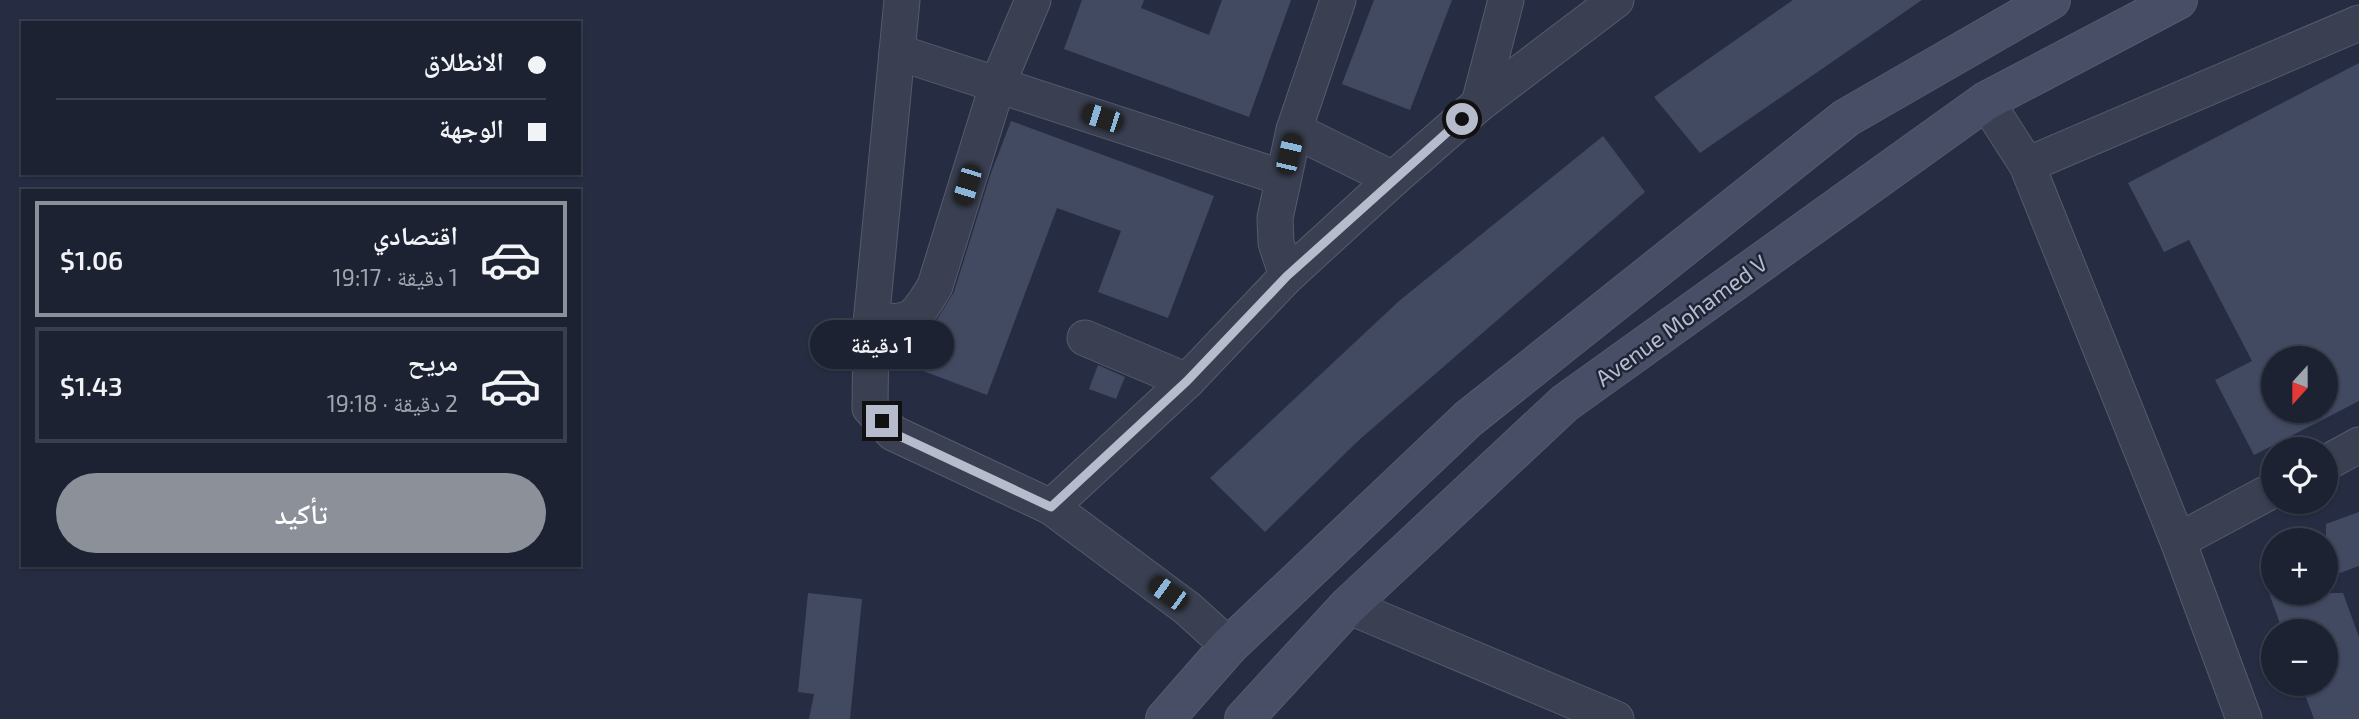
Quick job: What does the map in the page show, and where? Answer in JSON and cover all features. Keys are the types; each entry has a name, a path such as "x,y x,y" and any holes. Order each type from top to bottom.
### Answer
{"street":[{"path":"902,0 870,323 870,408 893,433 1051,507 1187,608 1229,646"},
{"path":"870,323 906,321 922,307 935,286 998,83 1032,0"},
{"path":"1287,276 1276,243 1275,219 1294,130 1338,0"},
{"path":"1479,104 1506,0"},
{"path":"1051,507 1187,381 1287,276 1393,179 1479,104 1616,0"},
{"path":"1165,719 1229,646 1468,419 1846,118 2051,0"},
{"name":"Avenue Mohamed V","path":"1244,719 1348,606 1565,403 1986,101 2178,0"},
{"path":"2027,165 2353,16"},
{"path":"898,52 1283,178"},
{"path":"1986,101 2027,165 2178,541 2244,719"},
{"path":"1294,130 1393,179"},
{"path":"1085,338 1187,381"},
{"path":"2338,456 2359,445"},
{"path":"2178,541 2261,497"},
{"path":"1348,606 1616,719"}],"building":[{"path":"1082,0 1144,0 1141,8 1209,35 1222,0 1291,0 1249,117 1064,49"},
{"path":"1374,0 1452,0 1410,110 1342,84"},
{"path":"1793,0 1922,0 1700,153 1654,97"},
{"path":"2359,63 2359,401 2338,412 2338,346 2261,346 2261,424 2314,424 2289,437 2261,437 2261,451 2254,455 2215,380 2252,361 2189,240 2164,252 2128,183"},
{"path":"1011,121 1214,196 1168,318 1098,292 1121,231 1057,208 987,395 918,369 936,321 954,292 991,173"},
{"path":"1603,136 1645,192 1359,440 1265,532 1210,478 1399,301"},
{"path":"1098,365 1125,377 1116,399 1089,389"},
{"path":"2359,512 2359,566 2338,574 2338,528 2326,528 2326,524"},
{"path":"808,593 862,599 850,719 809,719 814,694 798,692"},
{"path":"2338,593 2343,593 2359,637 2359,719 2314,719 2305,696 2338,696 2338,619 2278,619 2273,605 2338,605"}],"route":[{"path":"882,421 893,433 1051,507 1187,381 1287,276 1462,119"}]}
